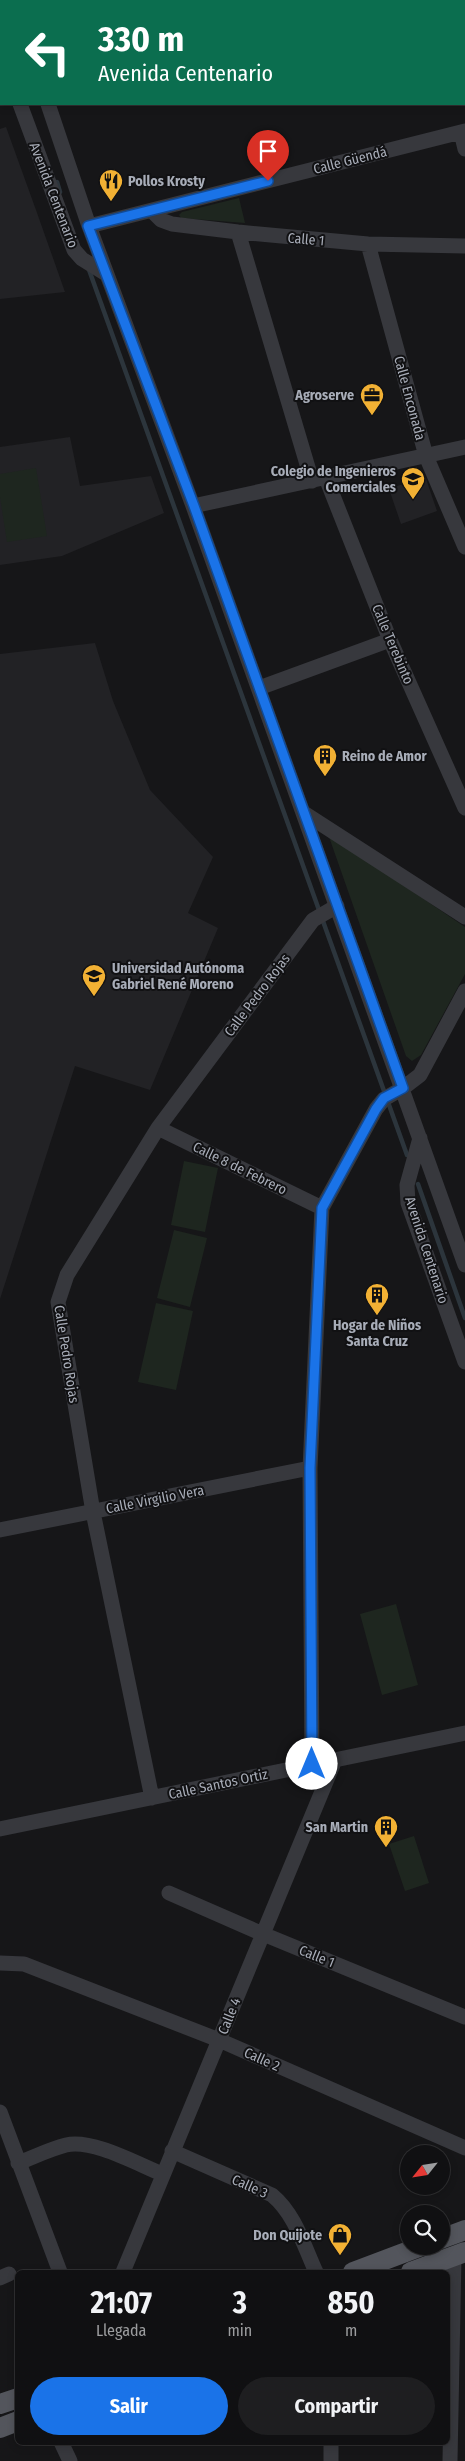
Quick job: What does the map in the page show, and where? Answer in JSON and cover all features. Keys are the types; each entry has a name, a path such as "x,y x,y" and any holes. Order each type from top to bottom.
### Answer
{"main road":[{"path":"450,2236 465,2230"},
{"path":"358,2270 400,2254"},
{"path":"416,2270 460,2254"},
{"path":"380,2270 404,2261 411,2255"},
{"path":"0,2404 15,2399"},
{"path":"0,2428 15,2422"}],"street":[{"name":"Avenida Centenario","path":"20,105 69,239 94,267"},
{"name":"Avenida Centenario","path":"48,105 88,226 94,267 194,506 304,813 325,913 393,1094 420,1137 465,1265"},
{"name":"Calle Güendá","path":"88,226 463,132"},
{"path":"463,132 465,149"},
{"name":"Calle 1","path":"152,210 161,220 172,224 238,232 368,244 465,246"},
{"name":"Calle Terebinto","path":"238,232 319,479 465,808"},
{"name":"Calle Enconada","path":"368,244 426,456 465,547"},
{"path":"194,506 465,447"},
{"path":"259,688 390,640"},
{"path":"304,813 465,917"},
{"name":"Calle Pedro Rojas","path":"152,1798 93,1512 58,1302 68,1275 158,1128 325,913"},
{"path":"312,1764 310,1468 322,1208 376,1109 420,1075 465,991"},
{"name":"Calle 8 de Febrero","path":"158,1128 322,1208"},
{"name":"Avenida Centenario","path":"420,1137 407,1185 408,1203 465,1362"},
{"name":"Calle Virgilio Vera","path":"0,1530 310,1468"},
{"name":"Calle Santos Ortiz","path":"1,1826 152,1798 465,1733"},
{"name":"Calle 4","path":"124,2270 335,1760"},
{"name":"Calle 1","path":"169,1893 465,2017"},
{"name":"Calle 2","path":"0,1963 24,1964 219,2040 465,2148"},
{"path":"0,2112 59,2270"},
{"path":"18,2163 66,2145 80,2145 94,2147 162,2174"},
{"name":"Calle 3","path":"172,2151 272,2195 282,2203 290,2214 315,2270"},
{"path":"450,2461 460,2254"},
{"path":"62,2445 70,2461"},
{"path":"331,2445 331,2461"}],"shaded area":[{"path":"6,127 65,292 0,299 0,129"},
{"path":"239,198 245,223 181,218 179,215 182,212"},
{"path":"70,437 80,486 151,476 164,513 62,556 0,565 0,447"},
{"path":"36,468 47,536 7,542 0,497 0,474"},
{"name":"Colegio de Ingenieros Comerciales","path":"425,476 437,511 401,524 389,489"},
{"name":"Universidad Autónoma Gabriel René Moreno","path":"95,643 113,701 150,790 213,857 188,913 218,928 150,1090 75,1066 0,1299 0,654"},
{"path":"328,834 465,927 465,974 421,1055 412,1061 406,1056"},
{"path":"184,1161 218,1168 205,1232 171,1225"},
{"path":"174,1230 207,1238 190,1307 157,1298"},
{"path":"156,1303 193,1311 176,1390 138,1382"},
{"path":"396,1604 418,1685 382,1695 360,1614"},
{"path":"414,1836 429,1883 405,1891 389,1844"}],"waterway":[{"path":"57,182 60,192"},
{"path":"88,267 407,1155"},
{"path":"418,1184 465,1318"}],"place":[{"name":"Pollos Krosty","path":"111,202"},
{"name":"Agroserve","path":"372,416"},
{"name":"Colegio de Ingenieros Comerciales","path":"413,500"},
{"name":"Reino de Amor","path":"325,777"},
{"name":"Universidad Autónoma Gabriel René Moreno","path":"94,997"},
{"name":"Hogar de Niños Santa Cruz","path":"377,1316"},
{"name":"San Martin","path":"386,1848"},
{"name":"Don Quijote","path":"340,2256"}],"route":[{"path":"268,181 88,226 194,506 403,1088 384,1098 376,1109 322,1208 310,1468 312,1764"}]}
